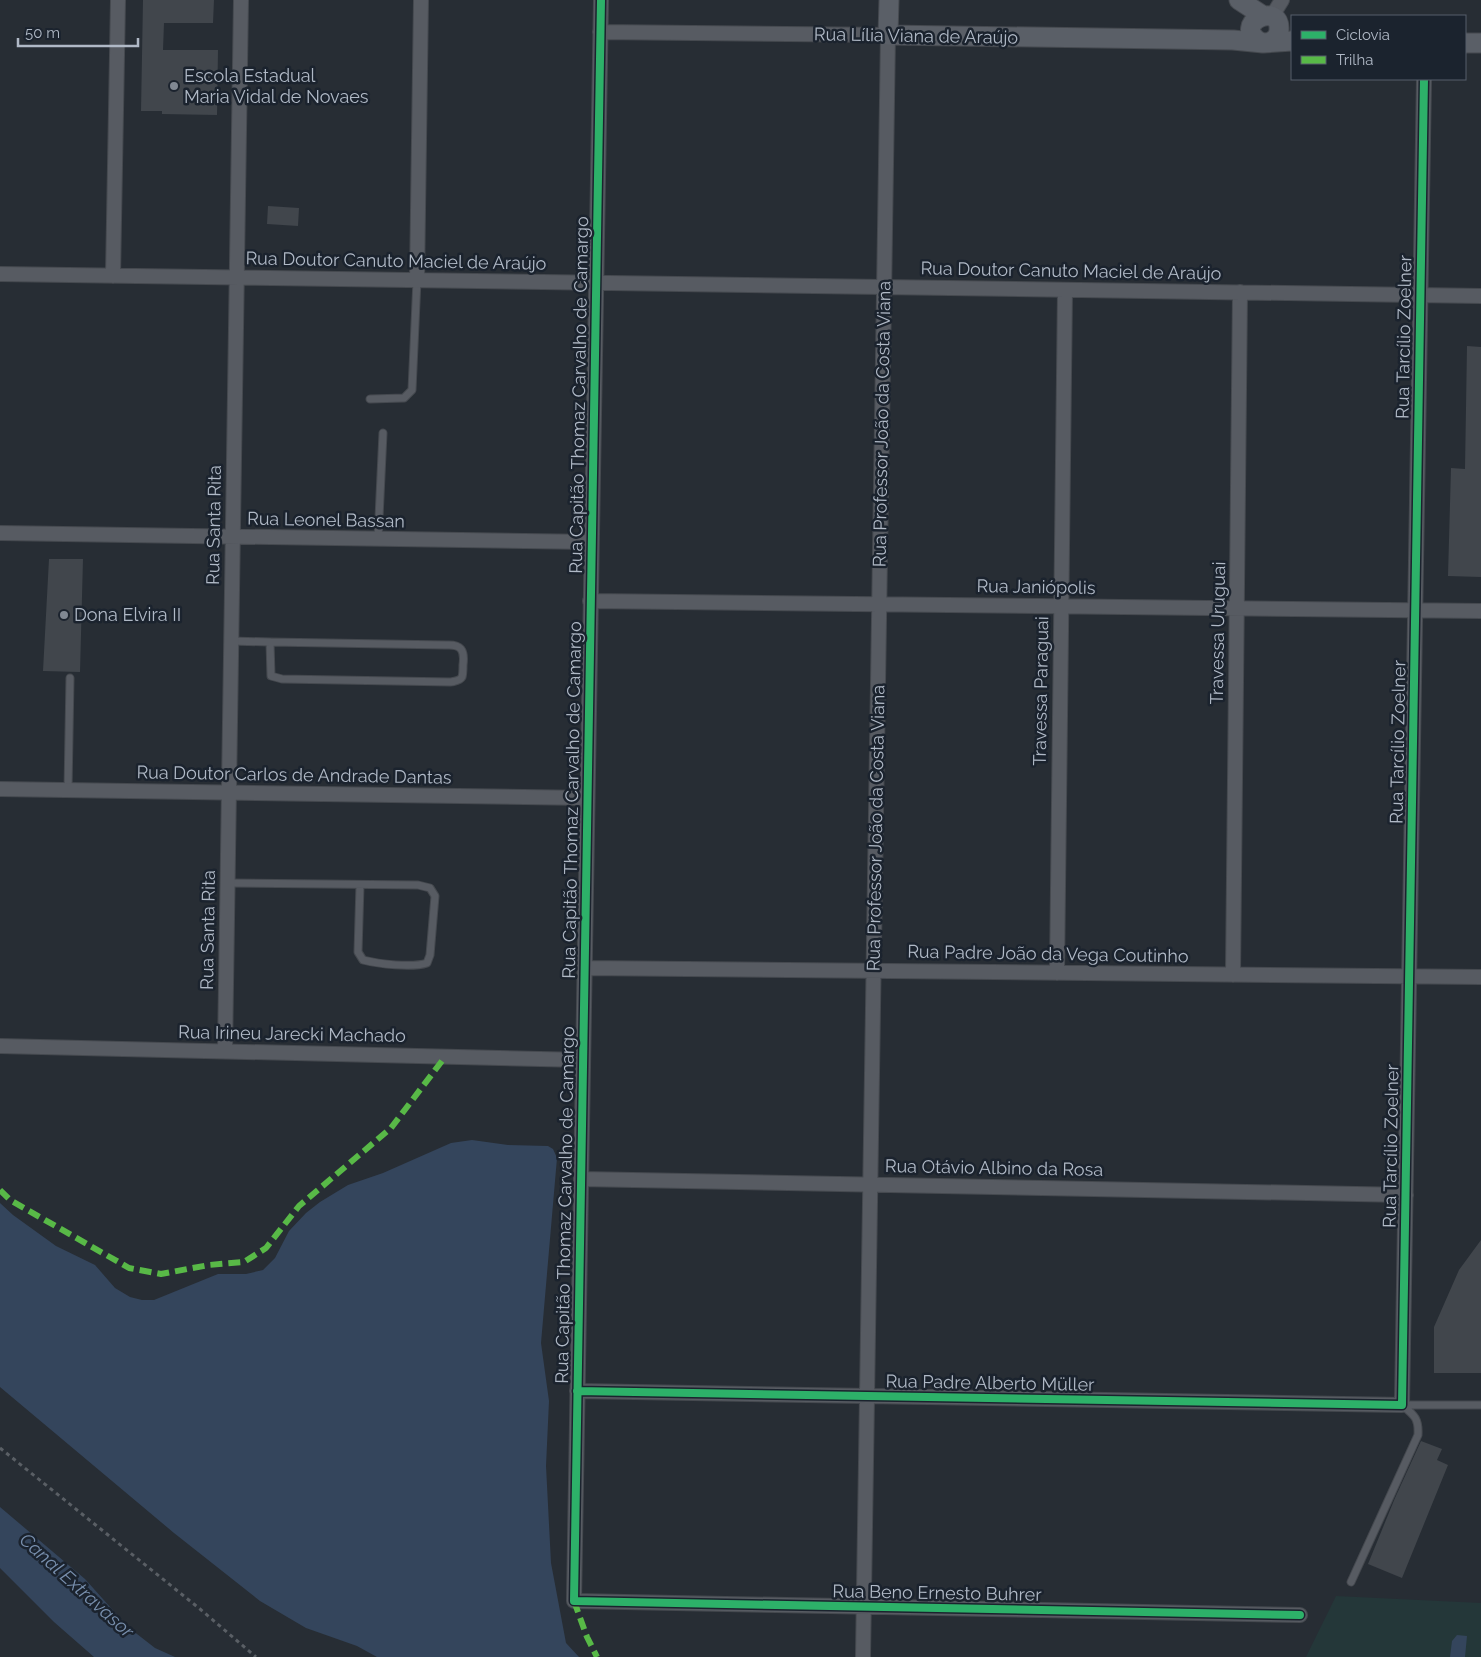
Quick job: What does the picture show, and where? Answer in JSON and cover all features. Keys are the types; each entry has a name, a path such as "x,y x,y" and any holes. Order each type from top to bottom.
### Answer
{"street":[{"path":"113,276 118,0"},
{"name":"Rua Santa Rita","path":"225,1052 241,0"},
{"path":"417,280 421,0"},
{"name":"Rua Capitão Thomaz Carvalho de Camargo","path":"574,1601 601,0"},
{"name":"Rua Professor João da Costa Viana","path":"863,1657 889,0"},
{"path":"1239,0 1272,32 1282,0"},
{"name":"Rua Lília Viana de Araújo","path":"600,32 1233,40 1272,32"},
{"path":"1466,43 1481,43"},
{"name":"Rua Tarcílio Zoelner","path":"1402,1405 1424,80"},
{"name":"Rua Doutor Canuto Maciel de Araújo","path":"0,274 1481,296"},
{"name":"Travessa Paraguai","path":"1056,973 1065,290"},
{"name":"Travessa Uruguai","path":"1233,975 1240,292"},
{"name":"Rua Leonel Bassan","path":"0,533 591,542"},
{"name":"Rua Janiópolis","path":"590,601 1481,611"},
{"name":"Rua Doutor Carlos de Andrade Dantas","path":"0,789 587,798"},
{"name":"Rua Padre João da Vega Coutinho","path":"584,968 1481,978"},
{"name":"Rua Irineu Jarecki Machado","path":"0,1046 583,1060"},
{"name":"Rua Otávio Albino da Rosa","path":"581,1179 1406,1196"},
{"name":"Rua Padre Alberto Müller","path":"577,1391 1402,1405"},
{"name":"Rua Beno Ernesto Buhrer","path":"574,1601 1300,1615"}],"lane":[{"path":"370,399 404,398 412,390 417,280"},
{"path":"378,539 383,433"},
{"path":"231,641 455,645 461,649 464,656 462,677 458,681 451,682 282,679 271,676 270,642"},
{"path":"68,790 70,678"},
{"path":"227,883 418,885 430,888 435,896 430,955 427,963 419,966 363,960 358,952 360,885"},
{"path":"1402,1405 1481,1405"},
{"path":"1351,1582 1418,1435 1419,1426 1416,1418 1402,1405"}],"path":[{"path":"0,1448 200,1609 256,1657"}],"shaded area":[{"path":"1336,1596 1481,1603 1481,1657 1306,1657"}],"water":[{"path":"472,1140 508,1145 548,1146 553,1149 557,1158 541,1343 549,1401 546,1466 551,1563 566,1643 579,1657 377,1657 357,1646 306,1628 260,1601 174,1533 0,1387 0,1203 13,1215 56,1246 95,1265 115,1288 130,1297 154,1300 218,1274 246,1274 263,1270 275,1258 289,1231 306,1213 320,1202 348,1185 383,1173 451,1143"},
{"name":"Canal Extravasor","path":"0,1507 85,1579 128,1627 155,1648 175,1657 94,1657 54,1622 0,1568"},
{"path":"1457,1635 1467,1636 1465,1657 1450,1657 1452,1641"}],"building":[{"name":"Escola Estadual Maria Vidal de Novaes","path":"143,0 214,0 213,23 164,23 163,50 218,50 217,115 162,114 162,111 141,111"},
{"path":"268,206 299,208 298,226 267,224"},
{"path":"1467,346 1481,347 1481,577 1448,576 1451,468 1465,469"},
{"name":"Dona Elvira II","path":"49,559 83,559 80,672 43,671"},
{"path":"1481,1240 1481,1373 1434,1373 1434,1327 1459,1270"},
{"path":"1421,1441 1442,1449 1437,1460 1448,1465 1402,1578 1368,1564"}],"marked path":[{"path":"0,1190 10,1200 129,1268 161,1274 209,1265 244,1262 266,1248 299,1206 391,1128 445,1057"},
{"path":"574,1601 587,1637 597,1657"}],"cycle path":[{"path":"601,0 574,1601 1300,1615"},
{"path":"577,1391 1402,1405 1424,80"}],"place":[{"name":"Escola Estadual Maria Vidal de Novaes","path":"174,86"},
{"name":"Dona Elvira II","path":"64,615"}]}
